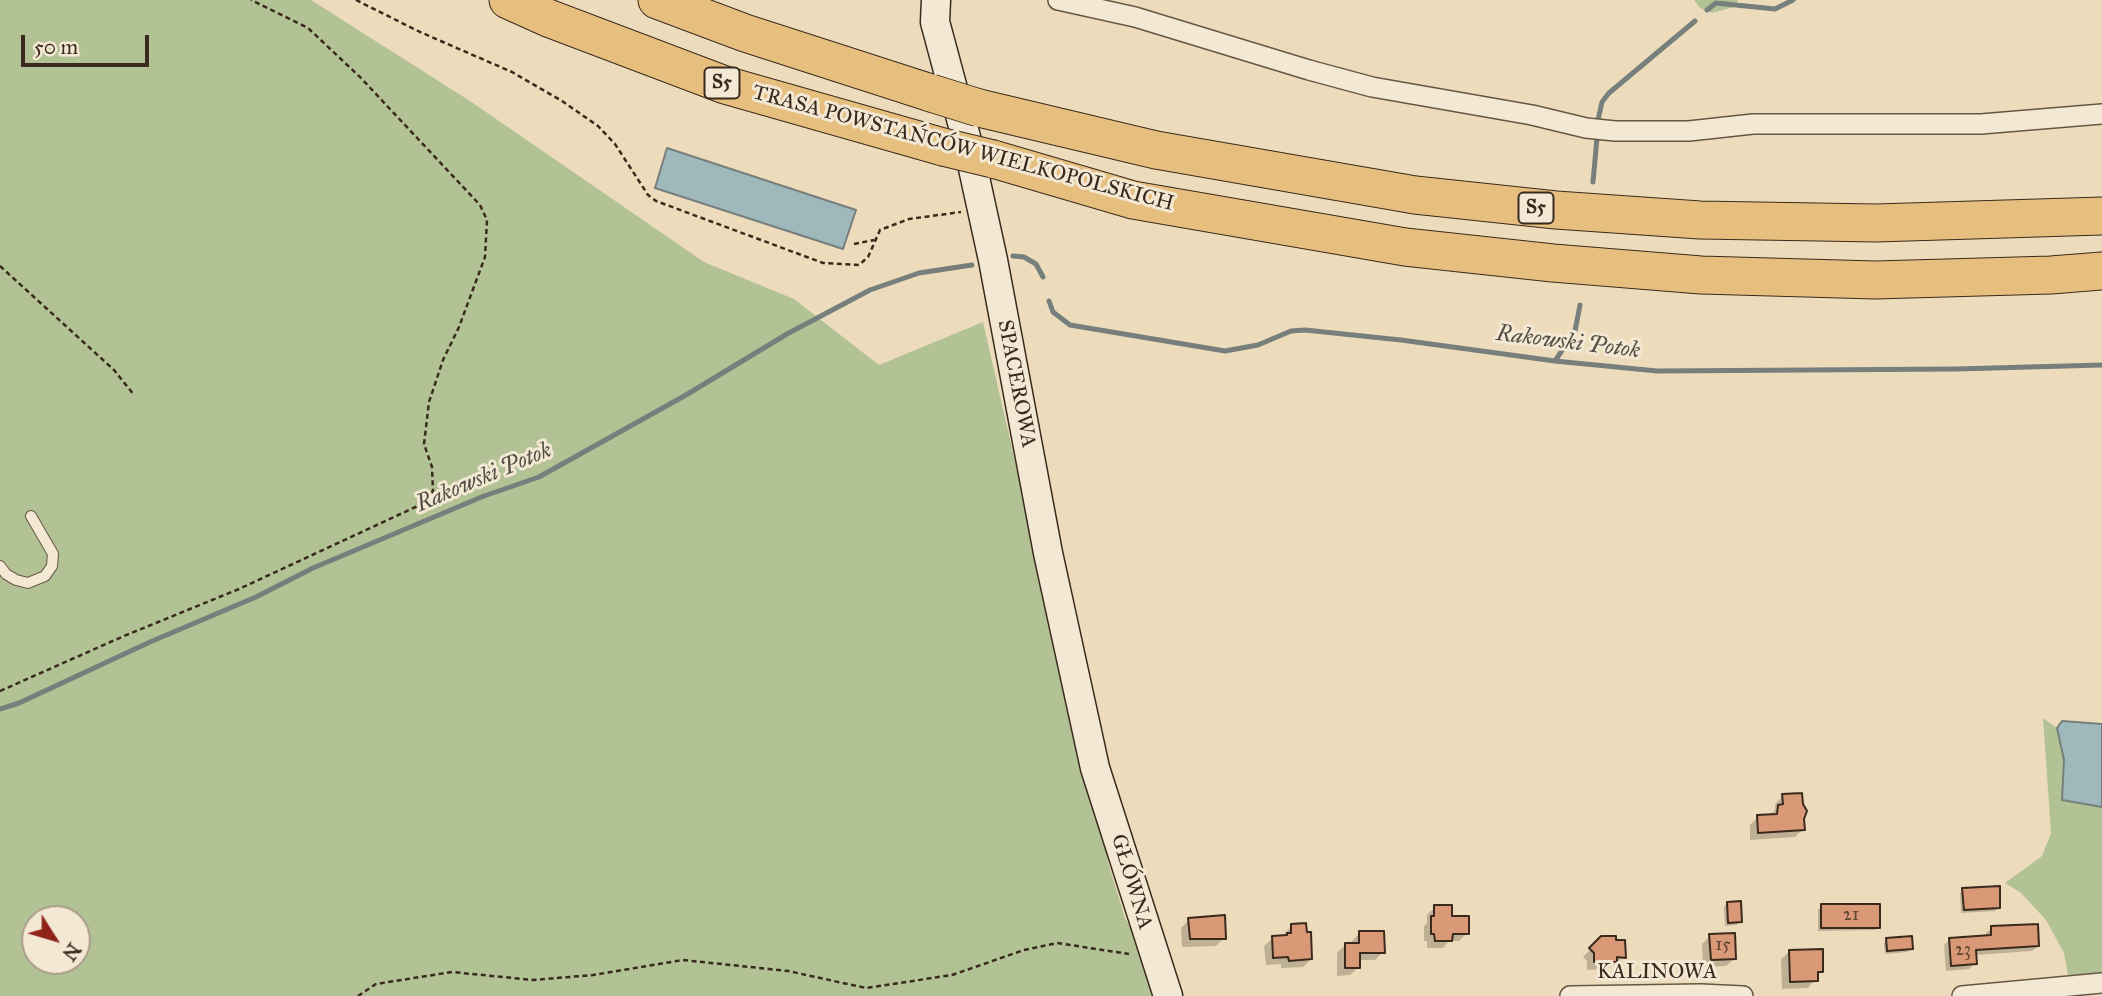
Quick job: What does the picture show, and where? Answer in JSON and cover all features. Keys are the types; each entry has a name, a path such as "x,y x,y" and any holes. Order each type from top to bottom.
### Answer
{"highway":[{"name":"TRASA POWSTAŃCÓW WIELKOPOLSKICH","path":"508,0 548,18 725,85 1133,200 1405,247 1701,275 1875,280 2102,271"},
{"name":"TRASA POWSTAŃCÓW WIELKOPOLSKICH","path":"657,0 745,33 978,108 1156,150 1415,195 1556,210 1700,220 1876,223 2102,216"}],"street":[{"name":"SPACEROWA","path":"936,0 935,22 982,209 1048,553 1095,768"},
{"path":"1058,0 1135,16 1371,87 1532,115 1586,128 1615,131 1689,131 1753,124 1981,124 2102,114"},
{"name":"GŁÓWNA","path":"1095,768 1168,996"},
{"path":"1962,996 2102,983"},
{"name":"KALINOWA","path":"1570,996 1744,996"}],"lane":[{"path":"0,566 6,574 28,583 46,576 51,566 52,554 31,516"}],"path":[{"path":"0,691 239,589 422,504 433,491 432,467 424,444 429,402 485,257 487,220 480,205 360,77 308,28 251,0"},
{"path":"356,0 420,32 512,72 562,101 598,126 615,144 648,195 656,201 823,263 859,265 868,257 880,230 909,219 982,209"},
{"path":"854,244 874,240"},
{"path":"0,266 114,370 134,395"},
{"path":"358,996 376,984 452,972 533,980 593,975 684,960 788,971 866,988 952,975 1024,950 1057,943 1126,953 1156,961"}],"green space":[{"path":"0,0 311,0 470,101 704,262 794,299 879,365 983,322 1068,692 1104,833 1108,862 1125,918 1136,938 1153,996 0,996"},
{"path":"1694,0 1738,0 1734,7 1712,13 1700,8"},
{"path":"2043,718 2057,728 2064,760 2062,800 2102,807 2102,975 2068,975 2064,953 2046,920 2021,893 2005,883 2042,856 2051,833"}],"water":[{"path":"667,148 856,210 843,249 655,188"},
{"path":"2062,721 2102,724 2102,807 2062,800 2064,760 2057,728"}],"building":[{"path":"1802,793 1807,811 1804,819 1805,830 1758,833 1757,815 1777,814 1778,805 1783,804 1782,794"},
{"path":"2000,886 2000,908 1964,910 1962,888"},
{"path":"1741,901 1742,922 1728,923 1727,902"},
{"path":"1821,904 1880,904 1880,928 1821,928"},
{"path":"1434,905 1452,905 1452,916 1469,916 1469,934 1453,934 1452,941 1435,941 1434,934 1431,934"},
{"path":"1225,915 1226,939 1190,939 1188,918"},
{"path":"1306,923 1307,932 1311,932 1312,959 1289,961 1288,957 1273,958 1272,936 1291,933 1291,924"},
{"path":"2038,924 2039,946 1976,950 1977,964 1951,966 1949,938 1991,935 1991,926"},
{"path":"1359,931 1384,931 1385,953 1360,953 1360,968 1345,968 1345,943 1359,943"},
{"path":"1735,933 1736,959 1711,960 1709,934"},
{"path":"1601,936 1616,936 1616,940 1625,940 1626,958 1617,957 1617,962 1594,962 1594,953 1589,948"},
{"path":"1912,936 1913,949 1887,951 1886,938"},
{"path":"1823,949 1823,972 1818,972 1818,981 1790,982 1789,950"}],"waterway":[{"path":"1707,10 1716,3 1775,9 1793,0"},
{"path":"1598,120 1602,102 1609,93 1695,21"},
{"path":"1593,182 1597,138"},
{"name":"Rakowski Potok","path":"1013,256 1024,257 1036,264 1043,277"},
{"name":"Rakowski Potok","path":"0,709 19,703 150,642 256,597 313,568 484,496 539,477 686,395 787,334 870,290 919,273 972,265"},
{"name":"Rakowski Potok","path":"1049,301 1053,312 1070,325 1225,351 1258,345 1291,331 1305,330 1657,371 2102,365"},
{"path":"1555,361 1575,331 1580,305"}]}
